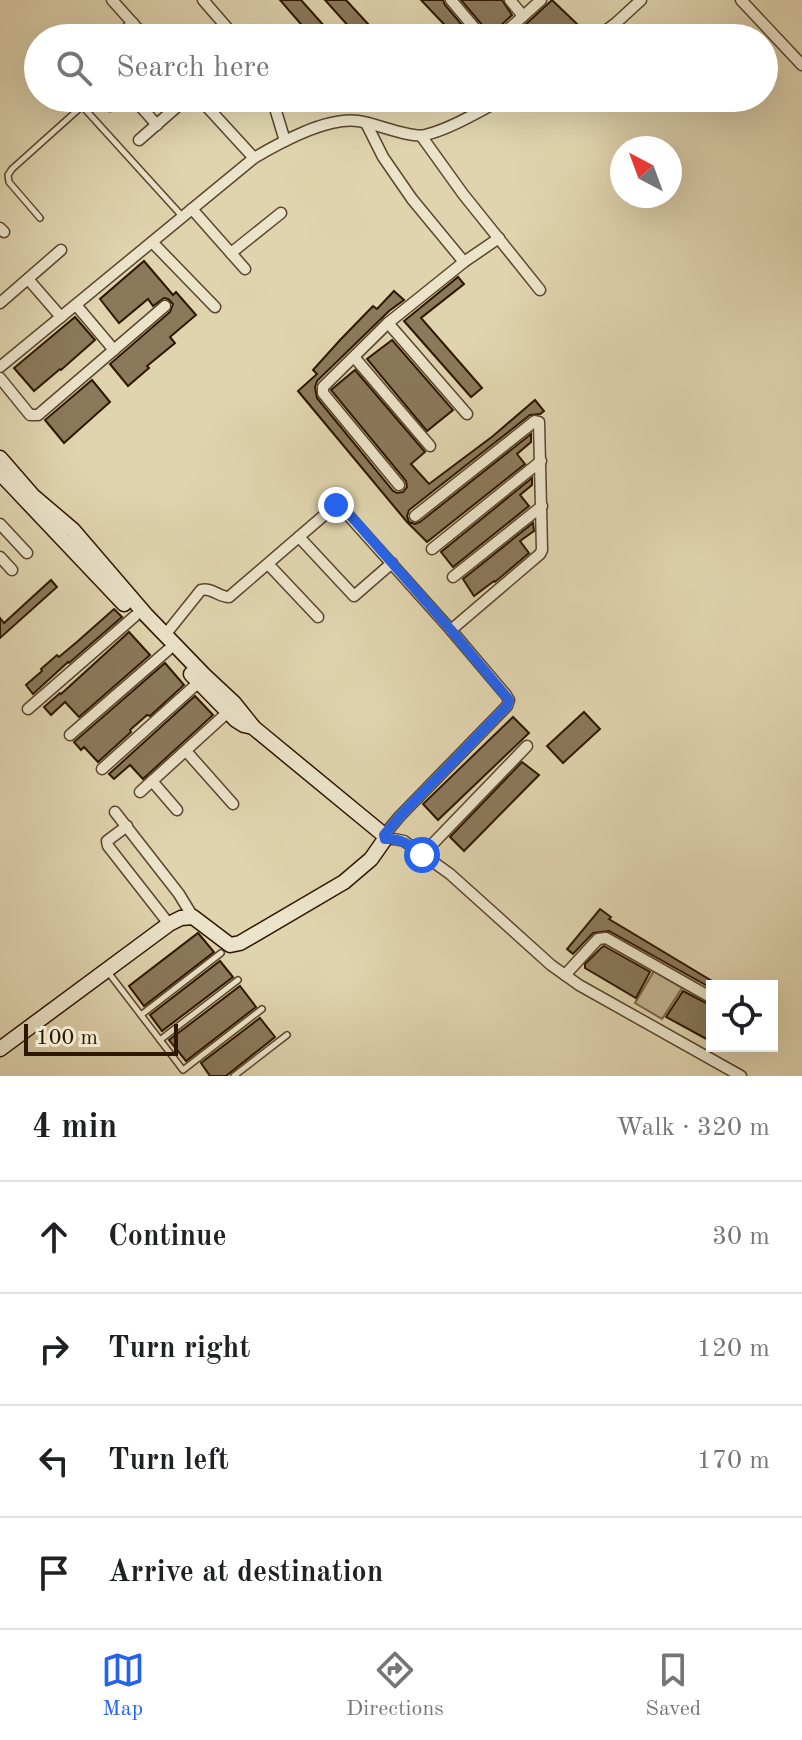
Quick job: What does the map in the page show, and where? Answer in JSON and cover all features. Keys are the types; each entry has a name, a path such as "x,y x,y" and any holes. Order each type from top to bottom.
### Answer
{"street":[{"path":"112,0 133,23"},
{"path":"203,0 224,24"},
{"path":"451,0 471,24"},
{"path":"510,0 523,16"},
{"path":"514,24 541,0"},
{"path":"615,24 641,0"},
{"path":"741,0 764,24"},
{"path":"778,39 802,65"},
{"path":"145,112 157,125"},
{"path":"139,140 171,112"},
{"path":"212,112 254,158"},
{"path":"276,112 285,141"},
{"path":"0,367 254,158 285,141 325,124 356,121 422,137 477,112"},
{"path":"366,123 383,157 412,199 464,262"},
{"path":"422,137 540,290"},
{"path":"192,209 245,269"},
{"path":"231,253 281,213"},
{"path":"399,485 323,393 323,387 388,323 499,238"},
{"path":"152,242 215,307"},
{"path":"0,303 61,250"},
{"path":"28,279 61,317"},
{"path":"76,305 114,350"},
{"path":"0,378 30,415 38,415 165,306"},
{"path":"388,323 467,414"},
{"path":"354,357 430,446"},
{"path":"415,516 535,421 539,422 543,546 540,554 451,630"},
{"path":"0,458 33,496 73,530 122,588 234,703 254,728 384,837 404,841 450,874 579,985 741,1076"},
{"path":"432,549 541,461"},
{"path":"3,482 228,712 244,725 254,728"},
{"path":"115,812 179,894 193,917 230,945 240,943 344,882 371,859 399,817 507,706 509,700 339,505 229,597 207,589 201,590 165,635"},
{"path":"453,577 542,506"},
{"path":"0,524 27,553"},
{"path":"299,537 354,596 392,563"},
{"path":"0,557 12,570"},
{"path":"268,564 318,617"},
{"path":"28,709 135,616"},
{"path":"70,735 168,650"},
{"path":"102,769 199,682"},
{"path":"140,792 228,712"},
{"path":"422,855 527,746"},
{"path":"186,751 233,804"},
{"path":"152,781 177,810"},
{"path":"127,826 107,841 108,846 169,924"},
{"path":"0,1049 169,924 193,917"},
{"path":"565,975 598,939 606,938 706,995"}],"lane":[{"path":"40,218 9,182 8,175 76,112"},
{"path":"88,112 183,217"},
{"path":"141,1015 221,953"},
{"path":"107,971 185,1073 262,1009"},
{"path":"160,1040 238,980"},
{"path":"234,1076 287,1035"}],"shaded area":[{"path":"654,971 682,988 662,1019 635,1003"}],"building":[{"path":"280,0 301,0 322,24 301,24"},
{"path":"325,0 346,0 368,24 346,24"},
{"path":"421,0 443,0 461,24 444,24"},
{"path":"461,0 502,0 512,15 502,24 481,24"},
{"path":"552,0 577,24 526,24"},
{"path":"144,261 173,295 176,292 196,315 170,337 175,343 128,386 110,364 170,312 173,304 164,298 153,306 148,299 119,323 100,299"},
{"path":"458,277 464,284 421,318 482,388 471,397 404,321"},
{"path":"394,291 404,300 317,381 315,387 317,398 393,491 403,492 407,487 406,481 331,390 355,370 425,452 411,464 429,484 535,400 544,411 530,415 409,510 409,522 420,522 531,434 531,442 517,454 525,464 427,542 407,522 298,391 317,374 313,370 341,339 373,306 377,309"},
{"path":"75,317 95,340 34,391 14,368"},
{"path":"392,340 453,410 427,431 367,359"},
{"path":"92,380 110,402 64,443 45,420"},
{"path":"532,478 532,485 520,495 529,506 453,567 441,552"},
{"path":"533,523 534,531 520,541 529,553 474,596 463,579"},
{"path":"51,580 57,587 0,638 0,618 4,623"},
{"path":"114,609 122,617 33,694 26,685 41,669"},
{"path":"129,632 150,655 79,717 65,702 51,715 44,707"},
{"path":"165,663 184,685 130,730 98,762 84,747 81,750 74,742"},
{"path":"195,696 213,715 143,779 130,765 114,779 109,774"},
{"path":"584,712 600,729 563,763 547,746"},
{"path":"513,717 529,733 438,820 423,804"},
{"path":"522,762 539,775 464,851 450,837"},
{"path":"600,909 611,917 609,919 710,980 706,980 706,985 609,931 593,933 573,954 567,949"},
{"path":"198,933 214,952 144,1006 129,986"},
{"path":"604,946 650,972 636,998 585,968 585,964"},
{"path":"220,961 233,977 162,1031 150,1015"},
{"path":"240,986 256,1007 186,1061 169,1040"},
{"path":"683,991 706,1003 706,1039 666,1017"},
{"path":"260,1018 275,1037 226,1076 210,1076 201,1063"}],"route":[{"path":"336,505 343,507 509,700 507,706 384,835 385,839 404,841 422,855"}]}
